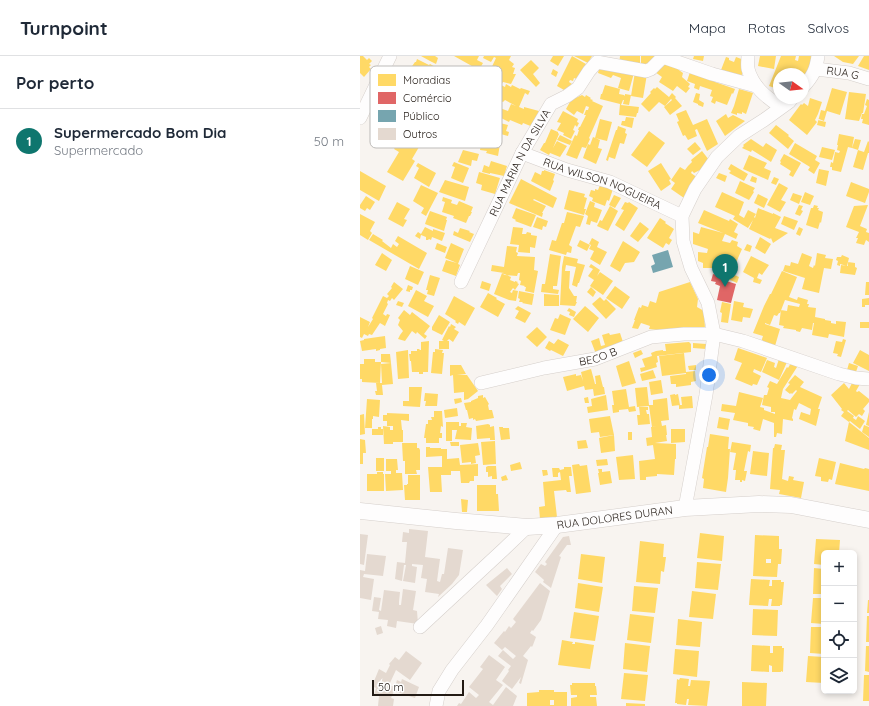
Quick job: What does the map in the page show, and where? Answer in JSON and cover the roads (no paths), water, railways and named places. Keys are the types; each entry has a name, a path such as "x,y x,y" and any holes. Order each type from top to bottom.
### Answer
{"street":[{"path":"385,66 390,56"},
{"path":"748,56 748,68 756,86 781,107"},
{"path":"809,80 816,69 818,56"},
{"name":"RUA MARIA N DA SILVA","path":"461,282 522,153 551,104 567,96 578,88 597,62 646,72 663,57 712,74 756,86"},
{"name":"RUA G","path":"816,69 849,74 869,79"},
{"path":"360,97 370,93"},
{"path":"360,118 370,98"},
{"path":"685,508 706,395 714,334 708,303 691,268 683,240 682,216 695,189 717,157 739,136 764,120 785,104"},
{"name":"RUA WILSON NOGUEIRA","path":"522,153 567,170 610,182 682,216"},
{"name":"BECO B","path":"481,383 544,368 595,359 651,337 672,334 714,334 743,341 839,374 869,379"},
{"name":"RUA DOLORES DURAN","path":"360,512 527,527 557,526 685,508 759,504 791,505 869,520"},
{"path":"436,706 439,691 452,670 488,625 557,526"},
{"path":"420,627 527,527"}],"place":[{"name":"Supermercado Bom Dia","path":"725,287"}]}
